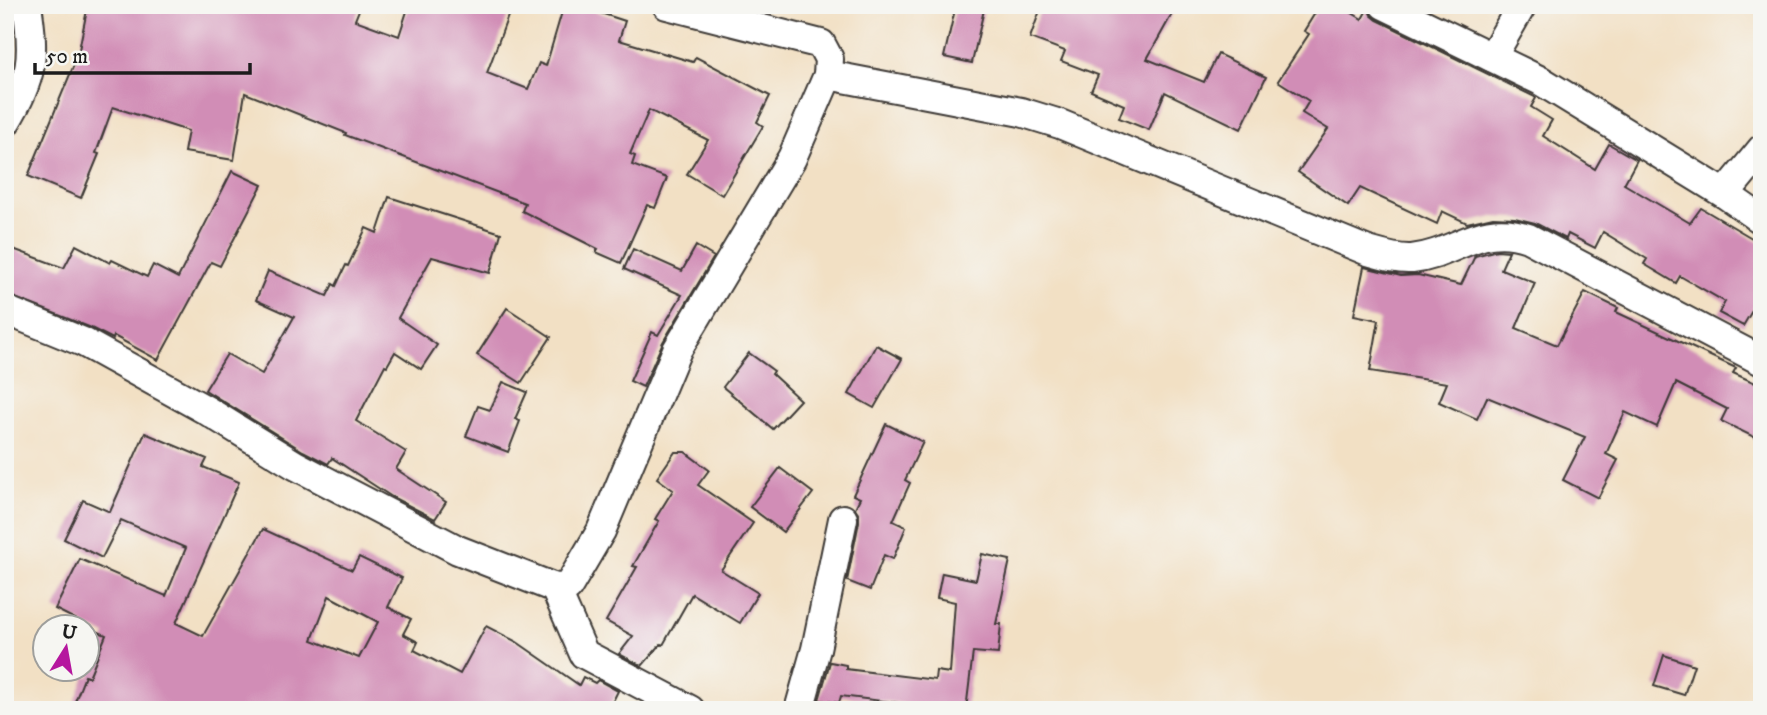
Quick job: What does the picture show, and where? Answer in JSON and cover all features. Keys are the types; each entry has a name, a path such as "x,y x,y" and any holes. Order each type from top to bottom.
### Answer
{"street":[{"path":"5,123 20,99 32,61 33,45 27,5"},
{"path":"5,310 82,342 206,410 295,465 458,550 555,588 568,587 601,531 677,350 792,158 828,75 829,59 821,44 667,5"},
{"path":"1384,5 1541,81 1725,194 1762,220"},
{"path":"1492,57 1522,5"},
{"path":"828,75 1021,112 1060,124 1368,251 1393,258 1428,256 1479,236 1498,232 1514,233 1762,360"},
{"path":"1725,194 1762,149"},
{"path":"799,710 816,649 843,519"},
{"path":"555,588 584,654 690,710"}],"building":[{"path":"88,5 361,5 355,20 399,36 409,5 512,5 487,73 528,89 539,63 546,66 564,5 576,5 625,21 619,40 693,62 696,57 770,96 757,122 763,126 722,195 687,174 708,140 649,110 630,154 635,156 632,165 667,178 655,208 647,205 621,263 522,211 525,203 345,135 346,133 245,93 234,160 184,152 188,131 113,107 96,153 99,154 81,198 28,176 78,55"},
{"path":"956,5 985,5 972,63 944,57"},
{"path":"1042,5 1177,5 1147,59 1204,82 1218,54 1266,77 1241,129 1165,92 1149,130 1119,118 1124,105 1091,91 1098,75 1061,61 1065,51 1030,38"},
{"path":"1320,5 1339,5 1362,19 1368,8 1377,20 1533,96 1536,98 1531,107 1552,120 1543,136 1595,169 1609,144 1637,160 1624,184 1690,223 1701,208 1762,244 1762,294 1743,326 1719,313 1725,302 1680,276 1676,283 1644,264 1647,259 1603,232 1595,248 1568,234 1566,239 1535,223 1515,218 1493,217 1467,223 1442,211 1437,224 1360,188 1348,206 1298,172 1328,129 1302,113 1309,101 1278,81 1309,34 1304,31"},
{"path":"232,171 262,185 220,266 211,262 158,360 114,336 113,339 5,294 5,246 64,268 76,245 110,263 112,260 147,277 153,265 178,278"},
{"path":"389,197 501,233 490,273 432,257 398,318 437,345 421,369 395,352 387,366 385,365 356,421 406,452 396,469 446,502 435,519 392,497 332,458 328,464 303,451 205,390 227,354 262,374 294,317 256,300 268,271 327,296 333,284 336,286 346,265 348,266 366,228 377,233"},
{"path":"696,246 714,257 663,342 643,387 630,381 652,332 658,335 682,295 624,269 633,249 682,271"},
{"path":"1497,250 1509,251 1501,269 1535,283 1516,328 1557,345 1585,292 1618,308 1616,312 1736,368 1733,373 1762,386 1762,441 1721,421 1727,409 1676,383 1657,427 1625,412 1606,454 1618,460 1598,498 1563,480 1585,437 1487,397 1477,419 1439,402 1447,383 1370,371 1379,320 1354,315 1364,267 1461,285 1475,256"},
{"path":"507,308 551,337 521,383 477,355"},
{"path":"876,345 902,359 874,408 849,394"},
{"path":"749,353 774,371 772,374 800,400 773,429 723,387"},
{"path":"503,382 527,392 515,419 520,421 508,452 466,436 478,406 490,410"},
{"path":"886,424 923,442 905,480 910,483 893,521 906,527 893,559 884,555 870,590 847,581 859,522 859,514 855,508 860,498 853,495"},
{"path":"145,433 207,459 203,467 239,482 176,623 203,636 263,529 352,570 359,557 402,578 388,607 411,619 403,634 418,642 414,650 460,674 486,626 517,642 579,685 583,677 595,683 598,680 618,691 610,707 614,710 90,710 74,704 82,684 102,684 102,645 106,635 102,633 102,614 65,614 55,609 80,559 166,596 186,548 121,520 102,558 64,539 83,500 110,512","holes":["329,596 378,622 359,658 312,640"]},
{"path":"675,452 685,452 709,470 698,485 753,523 721,570 758,593 740,623 692,594 663,645 661,644 642,666 619,654 633,636 606,621 637,567 633,566 659,521 655,519 673,490 657,478"},
{"path":"780,468 813,493 783,532 750,507"},
{"path":"982,554 1010,560 996,624 1001,624 998,654 973,652 966,710 931,710 931,707 841,696 839,703 819,700 830,662 846,665 846,669 935,680 936,671 950,673 955,602 937,598 942,573 976,580"},
{"path":"1664,655 1694,665 1684,695 1654,686"}]}
